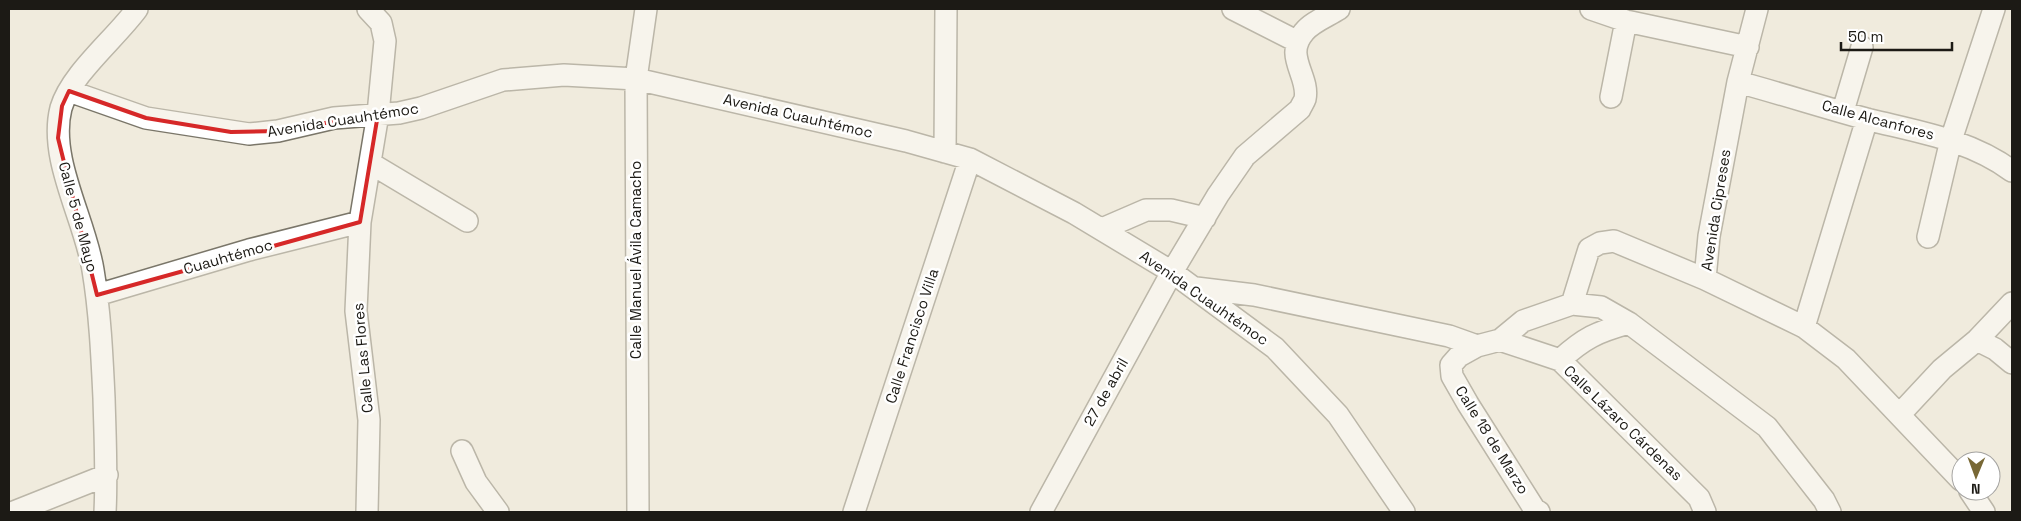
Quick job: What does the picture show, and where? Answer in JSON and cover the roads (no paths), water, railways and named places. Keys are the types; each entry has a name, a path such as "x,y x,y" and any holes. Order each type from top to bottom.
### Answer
{"street":[{"name":"Calle 5 de Mayo","path":"105,512 107,475 103,368 97,294 87,244 61,159 58,138 62,106 69,91 81,74 137,9"},
{"name":"Calle Las Flores","path":"367,512 369,420 356,311 360,222 378,114 385,41 381,23 368,9"},
{"name":"Calle Manuel Ávila Camacho","path":"638,512 636,79 646,9"},
{"path":"944,152 946,9"},
{"path":"1233,9 1298,42 1304,31 1339,9"},
{"path":"1591,9 1626,21 1748,48"},
{"name":"Avenida Cipreses","path":"1756,9 1748,48 1738,82 1710,236 1705,279 1804,327 1846,359 1951,469"},
{"path":"1928,237 1951,140 1994,9"},
{"path":"1611,96 1626,21"},
{"name":"27 de abril","path":"1041,512 1172,272 1218,195 1245,156 1300,109 1305,99 1304,82 1296,61 1298,42"},
{"path":"1844,111 1862,46"},
{"name":"Avenida Cuauhtémoc","path":"69,91 146,118 249,134 278,131 334,118 399,113 421,108 504,80 564,75 636,79 906,141 970,159 1074,213 1172,272 1275,348 1338,415 1404,512"},
{"name":"Calle Alcanfores","path":"1738,82 1868,119 1951,140 1995,159 2012,171"},
{"path":"1804,327 1868,119"},
{"name":"Calle Francisco Villa","path":"854,512 970,159"},
{"path":"370,163 467,221"},
{"path":"1102,229 1146,210 1171,210 1205,218"},
{"name":"Cuauhtémoc","path":"97,294 249,250 360,222"},
{"path":"1572,304 1589,249 1600,243 1614,241 1705,279"},
{"path":"1196,288 1264,297 1449,336 1477,346 1500,340 1523,321 1572,304 1602,306 1629,323 1767,427 1824,500 1830,512"},
{"path":"1900,414 1942,369 1977,340 2012,303"},
{"path":"1560,360 1577,344 1596,333 1629,323"},
{"name":"Calle Lázaro Cárdenas","path":"1500,340 1560,360 1699,498 1706,512"},
{"path":"1977,340 1995,349 2012,363"},
{"name":"Calle 18 de Marzo","path":"1477,346 1459,356 1451,365 1452,376 1535,510 1539,512"},
{"path":"462,451 476,482 498,512"},
{"path":"9,505 13,512 107,475"},
{"path":"1977,501 1984,512"}]}
